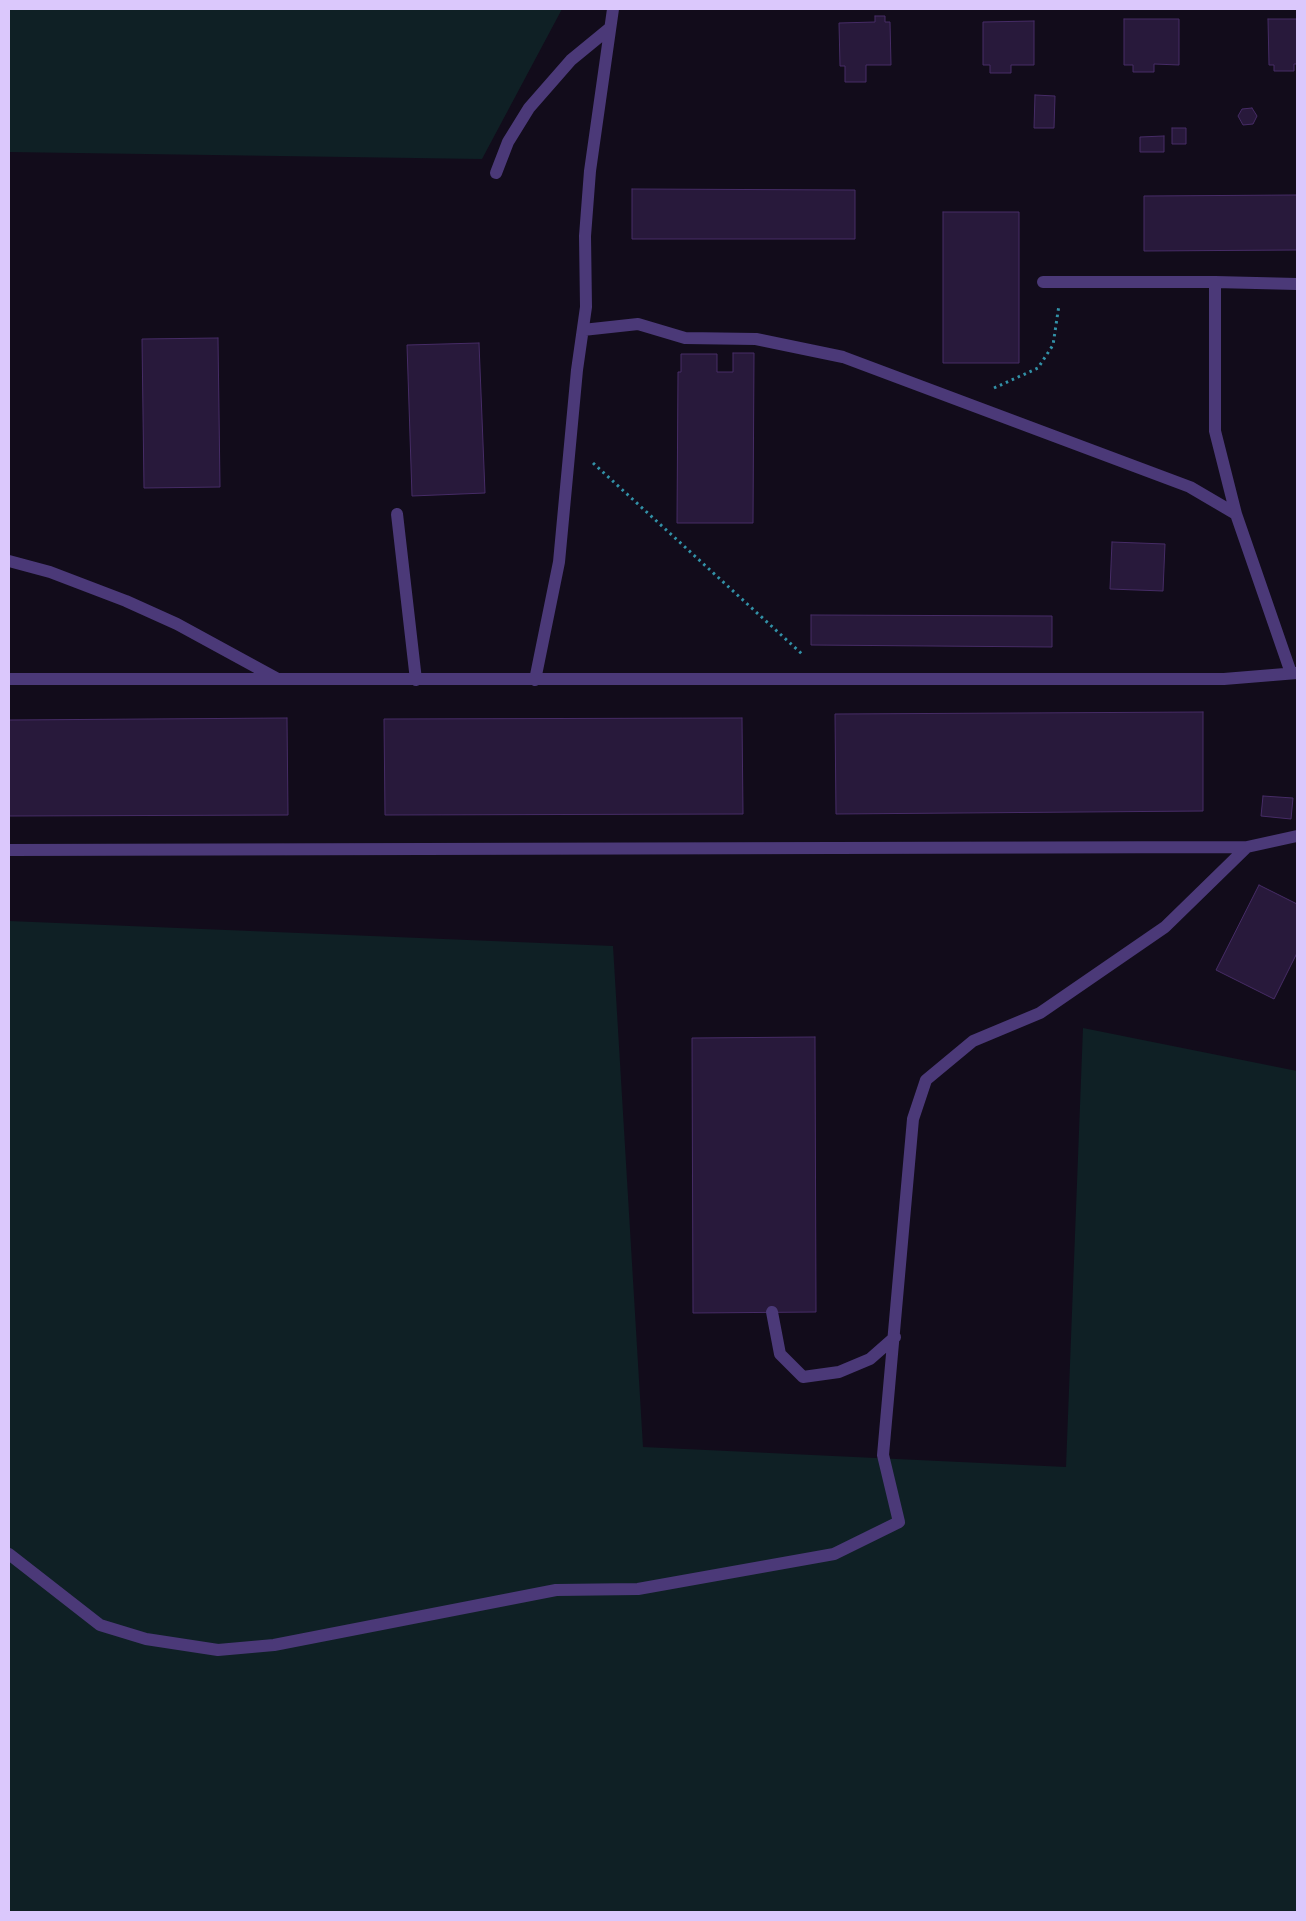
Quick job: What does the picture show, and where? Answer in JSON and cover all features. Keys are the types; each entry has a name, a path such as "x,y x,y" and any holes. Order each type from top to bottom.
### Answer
{"street":[{"path":"535,680 556,586 587,290 585,236 587,205 596,124 613,9"},
{"path":"496,173 508,142 529,108 571,60 610,28"},
{"path":"1043,282 1297,284"},
{"path":"9,679 1224,679 1294,673 1236,514 1215,431 1215,282"},
{"path":"583,330 638,324 685,338 756,339 843,357 1190,487 1236,514"},
{"path":"397,514 416,680"},
{"path":"9,561 50,572 126,601 177,624 278,680"},
{"path":"9,850 1247,847 1297,836"},
{"path":"9,1554 100,1625 146,1639 218,1650 274,1645 556,1590 638,1589 834,1554 899,1522 883,1455 913,1119 926,1080 973,1041 1040,1012 1165,927 1247,847"},
{"path":"772,1312 780,1354 803,1376 839,1372 870,1359 895,1337"}],"path":[{"path":"964,402 1038,368 1053,346 1059,310 1059,282"},
{"path":"571,443 788,640 828,680"}],"shaded area":[{"path":"9,9 562,9 482,159 9,152"},
{"path":"9,921 613,946 643,1447 1066,1467 1083,1028 1297,1071 1297,1912 9,1912"}],"building":[{"path":"875,16 885,16 885,22 890,22 891,65 866,65 866,82 845,82 845,66 840,66 839,23 875,22"},
{"path":"1124,19 1179,19 1179,65 1154,64 1154,72 1133,72 1133,65 1124,65"},
{"path":"1268,19 1297,19 1297,64 1294,64 1294,71 1274,71 1274,65 1269,65"},
{"path":"1034,21 1034,65 1011,65 1011,73 990,73 990,65 983,65 983,22"},
{"path":"1035,95 1055,96 1054,128 1034,128"},
{"path":"1252,108 1257,116 1253,124 1243,125 1238,116 1242,109"},
{"path":"1172,128 1186,128 1186,144 1172,144"},
{"path":"1164,136 1164,152 1140,152 1140,137"},
{"path":"632,189 855,190 855,239 632,239"},
{"path":"1297,195 1297,250 1144,251 1144,196"},
{"path":"943,212 1019,212 1019,363 943,363"},
{"path":"218,338 220,487 144,488 142,339"},
{"path":"479,343 485,493 412,496 407,345"},
{"path":"733,353 754,353 753,523 677,523 678,372 681,372 681,354 717,354 717,372 733,372"},
{"path":"1112,542 1165,544 1163,591 1110,589"},
{"path":"811,615 1052,616 1052,647 811,645"},
{"path":"1203,712 1203,811 836,814 835,714"},
{"path":"287,718 288,815 9,816 9,720"},
{"path":"742,718 743,814 385,815 384,719"},
{"path":"1263,796 1293,798 1291,819 1261,816"},
{"path":"1259,885 1297,904 1297,953 1274,999 1216,970"},
{"path":"815,1037 816,1312 693,1313 692,1038"}]}
